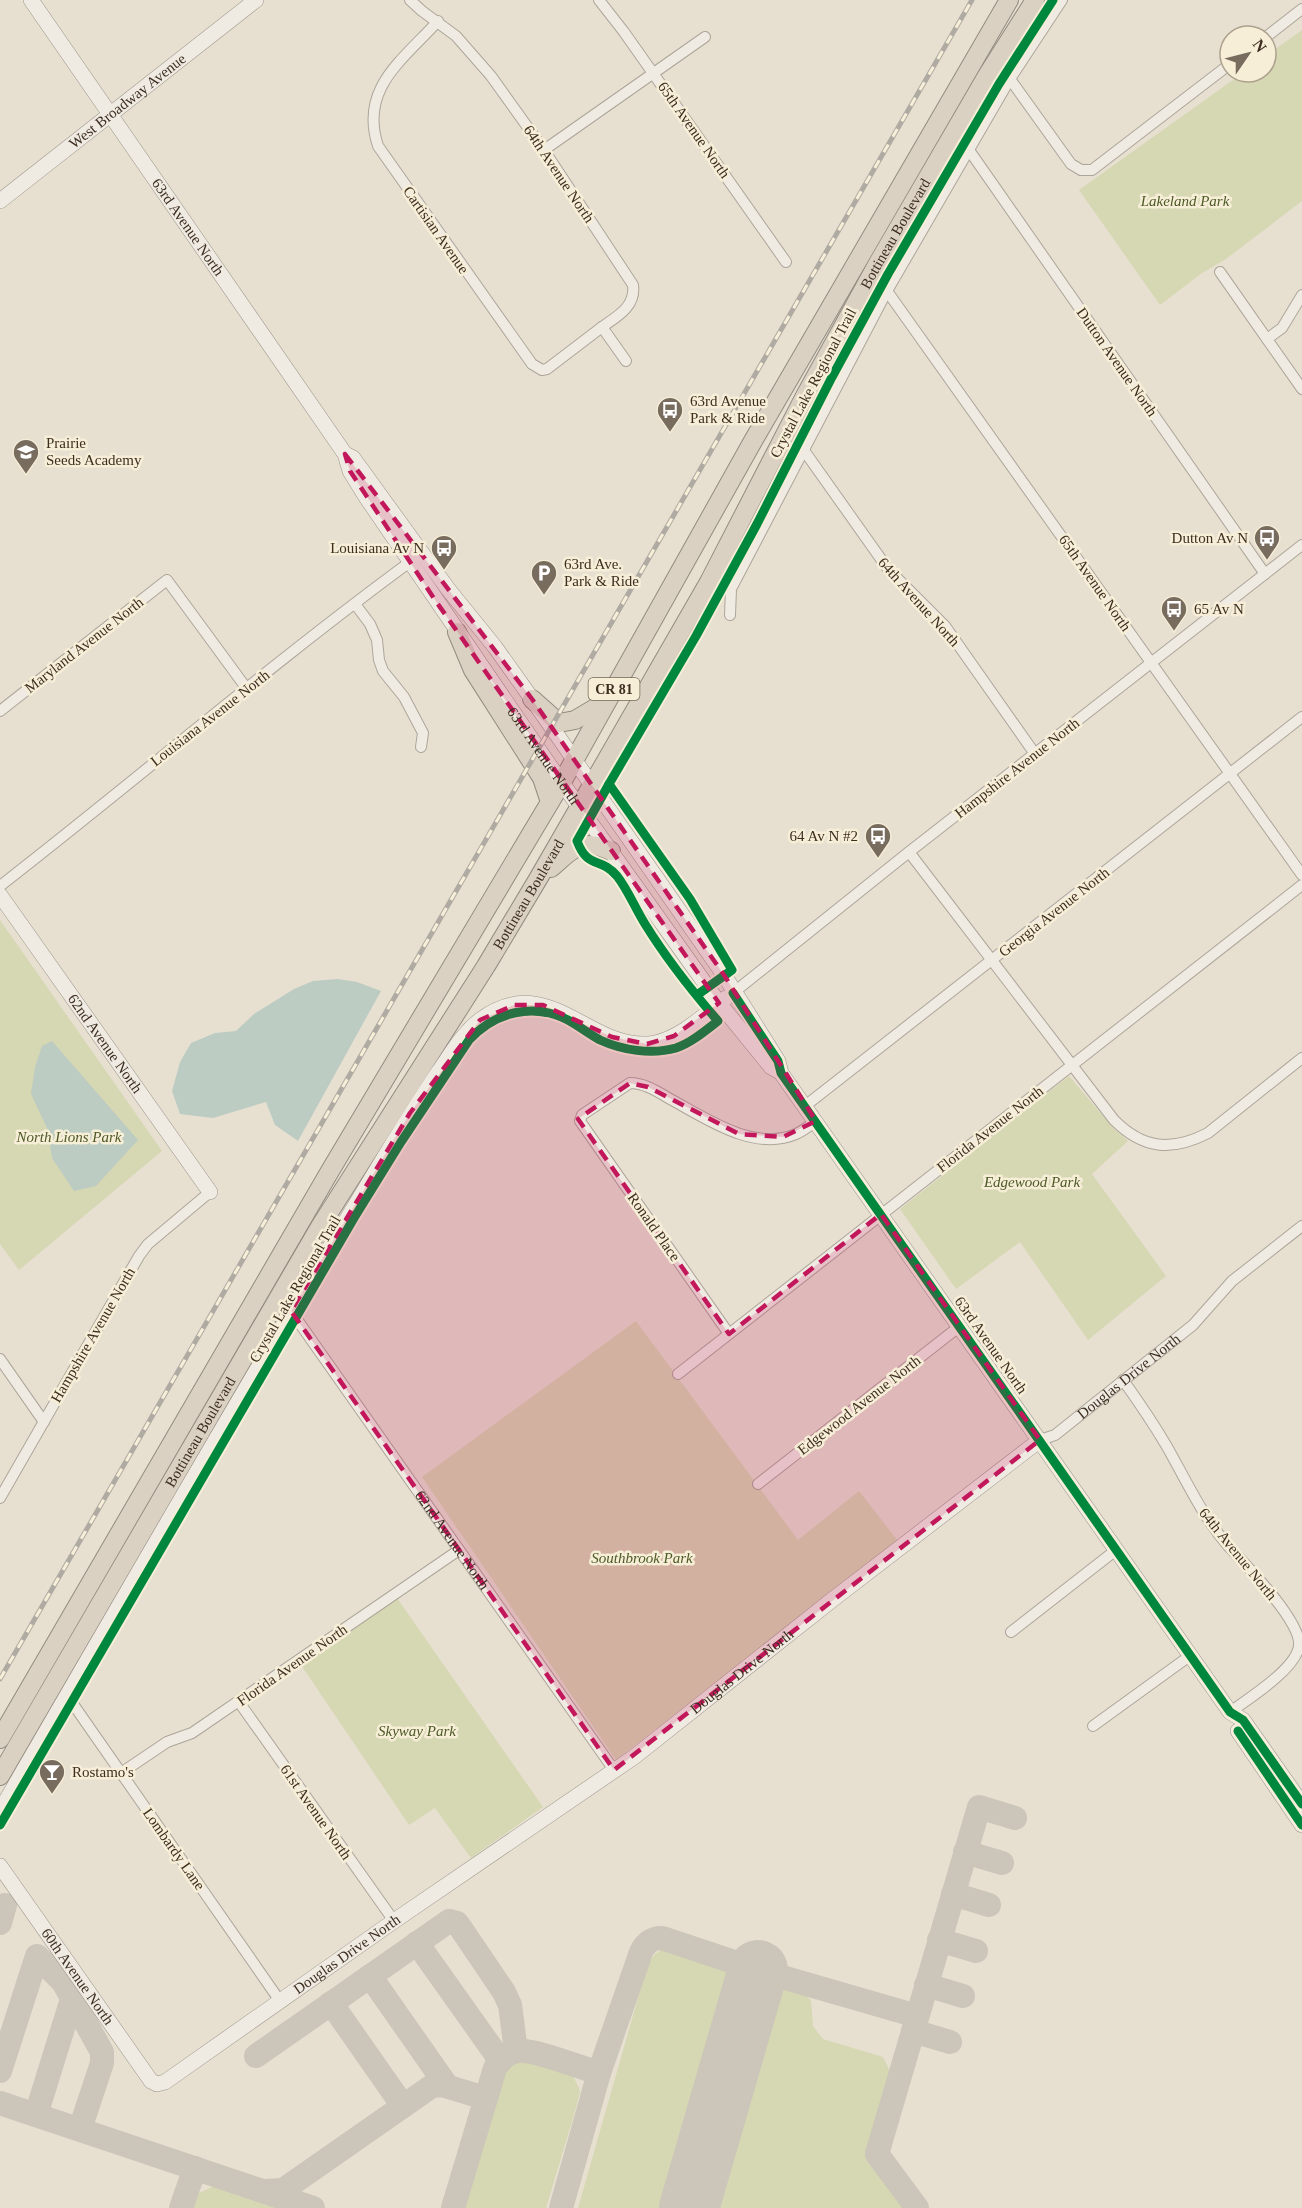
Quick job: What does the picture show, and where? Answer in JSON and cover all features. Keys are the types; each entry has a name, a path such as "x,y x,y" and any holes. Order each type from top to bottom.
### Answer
{"highway":[{"name":"Bottineau Boulevard","path":"0,1739 330,1171 562,782 753,441 1009,0"},
{"name":"Bottineau Boulevard","path":"0,1776 321,1225 486,966 538,879 710,582 806,394 878,263 982,84 1035,0"},
{"path":"457,632 473,670 542,778 550,801"},
{"path":"532,699 559,723 575,720 608,700"},
{"path":"538,879 567,853 579,846 597,844 610,850"}],"street":[{"name":"West Broadway Avenue","path":"0,201 256,0"},
{"name":"64th Avenue North","path":"410,0 456,36 474,55 544,150 633,285 632,302 603,327"},
{"name":"65th Avenue North","path":"598,0 654,74 786,262"},
{"path":"730,615 732,589 803,449 888,291 1010,80 1062,0"},
{"name":"63rd Avenue North","path":"33,1 345,454 352,458 416,557 457,632 719,1003 771,1067 781,1073 816,1121 1191,1655 1230,1712 1233,1723 1302,1825"},
{"path":"1278,28 1302,9"},
{"name":"Cartisian Avenue","path":"438,21 380,86 373,114 373,128 378,146 532,364 542,370 547,369 603,327"},
{"path":"544,150 705,37"},
{"path":"1010,80 1071,164 1081,170 1092,170 1218,73"},
{"name":"Dutton Avenue North","path":"969,150 1265,574"},
{"path":"1220,272 1302,389"},
{"name":"65th Avenue North","path":"888,291 1302,875"},
{"path":"1267,339 1282,328 1302,295"},
{"path":"603,327 626,361"},
{"name":"64th Avenue North","path":"803,449 888,568 945,626 1035,753"},
{"name":"Hampshire Avenue North","path":"733,993 909,852 1302,545"},
{"name":"63rd Avenue North","path":"416,557 448,589 495,647 532,699 692,928 778,1060 781,1073"},
{"name":"Louisiana Avenue North","path":"0,886 416,557"},
{"name":"Maryland Avenue North","path":"0,711 167,580 247,689"},
{"path":"355,604 370,624 377,640 379,660 383,671 404,697 423,734 421,747"},
{"name":"Georgia Avenue North","path":"805,1106 1302,717"},
{"path":"909,852 1113,1120 1125,1132 1151,1144 1165,1146 1195,1140 1208,1133 1302,1058"},
{"name":"Florida Avenue North","path":"678,1374 1302,885"},
{"name":"62nd Avenue North","path":"0,895 210,1192"},
{"path":"0,1811 291,1311 410,1113 462,1040 480,1020 514,1005 526,1003 543,1005 570,1015 612,1037 647,1044 674,1036 733,993"},
{"name":"Ronald Place","path":"729,1334 579,1121 582,1115 625,1084 638,1083 739,1134 764,1138 796,1135 816,1121"},
{"name":"Hampshire Avenue North","path":"0,1498 139,1256 148,1244 210,1192"},
{"name":"Douglas Drive North","path":"157,2084 165,2082 394,1921 634,1757 832,1600 1040,1440 1055,1435 1193,1325 1232,1281 1302,1226"},
{"name":"62nd Avenue North","path":"291,1311 614,1770"},
{"name":"Edgewood Avenue North","path":"758,1484 960,1326"},
{"path":"0,1359 44,1422"},
{"name":"64th Avenue North","path":"1123,1380 1154,1425 1201,1510 1291,1621 1298,1638 1299,1646 1294,1659 1277,1676 1230,1712"},
{"name":"Florida Avenue North","path":"121,1773 167,1742 192,1733 239,1702 459,1550"},
{"path":"1011,1632 1116,1550"},
{"path":"1093,1726 1191,1655"},
{"name":"Lombardy Lane","path":"65,1699 73,1704 280,2001"},
{"name":"61st Avenue North","path":"239,1702 394,1921"},
{"name":"63rd Avenue North","path":"1230,1712 1242,1720 1302,1804"},
{"name":"60th Avenue North","path":"0,1866 151,2081 157,2084"}],"highlighted area":[{"path":"345,454 532,699 724,975 816,1121 783,1137 739,1134 648,1087 630,1083 578,1119 729,1334 881,1214 1040,1440 614,1770 291,1311 410,1113 480,1020 514,1005 543,1005 612,1037 647,1044 674,1036 719,1003 435,600 350,471"}],"green space":[{"name":"Lakeland Park","path":"1302,30 1302,201 1226,259 1202,273 1160,305 1079,190 1227,84 1278,84 1278,47"},
{"name":"North Lions Park","path":"0,920 162,1151 19,1270 0,1244"},
{"name":"Edgewood Park","path":"1069,1076 1114,1129 1128,1141 1092,1174 1166,1276 1088,1340 1020,1242 956,1289 900,1209"},
{"name":"Southbrook Park","path":"636,1321 798,1540 859,1491 898,1541 616,1760 422,1477"},
{"name":"Skyway Park","path":"397,1598 543,1807 471,1858 435,1808 409,1825 301,1665"},
{"path":"661,1950 672,1950 726,1968 735,1983 671,2208 578,2208 644,1977 652,1958"},
{"path":"781,1985 804,1992 811,2001 813,2026 823,2039 883,2057 890,2071 869,2144 878,2168 907,2208 707,2208 769,1995"},
{"path":"521,2058 573,2076 580,2092 546,2208 461,2208 502,2070 508,2064"},
{"path":"216,2185 285,2208 188,2208 191,2197"}],"shaded area":[{"path":"338,979 357,982 381,991 298,1141 275,1125 266,1102 213,1118 180,1114 172,1091 180,1062 191,1043 215,1033 236,1031 254,1014 294,989 313,981"},
{"path":"52,1041 138,1140 96,1186 74,1191 52,1158 48,1130 31,1094 35,1067 42,1046"}],"taxiway":[{"path":"917,2208 877,2154 979,1807 1015,1818"},
{"path":"965,1852 1002,1863"},
{"path":"953,1894 989,1905"},
{"path":"0,1923 5,1905"},
{"path":"256,2056 449,1921 457,1923 504,1992 510,2005 516,2051"},
{"path":"561,2208 599,2073 641,1952 652,1940 662,1938 758,1970 917,2016"},
{"path":"939,1940 976,1951"},
{"path":"417,1943 500,2060"},
{"path":"0,2071 37,1956 63,1982 102,2052 102,2063 80,2129"},
{"path":"370,1976 447,2086"},
{"path":"926,1985 963,1996"},
{"path":"36,2115 72,1999"},
{"path":"331,2003 403,2106"},
{"path":"913,2031 950,2042"},
{"path":"453,2208 495,2068 507,2055 517,2051 534,2052 599,2073"},
{"path":"265,2191 283,2190 432,2086 442,2085 485,2098"},
{"path":"0,2103 313,2208"},
{"path":"181,2208 195,2168"}],"runway":[{"path":"689,2208 758,1970"}],"railway":[{"path":"0,1679 972,0"}],"cycle path":[{"name":"Crystal Lake Regional Trail","path":"697,995 732,970 690,899 609,784 696,636 888,274 999,84 1053,0"},
{"name":"Crystal Lake Regional Trail","path":"0,1825 354,1218 469,1040 479,1030 503,1017 528,1011 555,1015 568,1020 609,1044 627,1049 657,1051 682,1046 718,1021 662,949 617,876 605,866 590,860 581,850 577,841 609,784"},
{"path":"733,993 778,1061 781,1073 1230,1712 1243,1720 1302,1804"},
{"path":"1238,1731 1302,1825"}],"place":[{"name":"63rd Avenue Park & Ride","path":"670,433"},
{"name":"Prairie Seeds Academy","path":"26,475"},
{"name":"Dutton Av N","path":"1267,561"},
{"name":"Louisiana Av N","path":"444,571"},
{"name":"63rd Ave. Park & Ride","path":"544,596"},
{"name":"65 Av N","path":"1174,632"},
{"name":"64 Av N #2","path":"878,859"},
{"name":"Rostamo's","path":"52,1795"}]}
